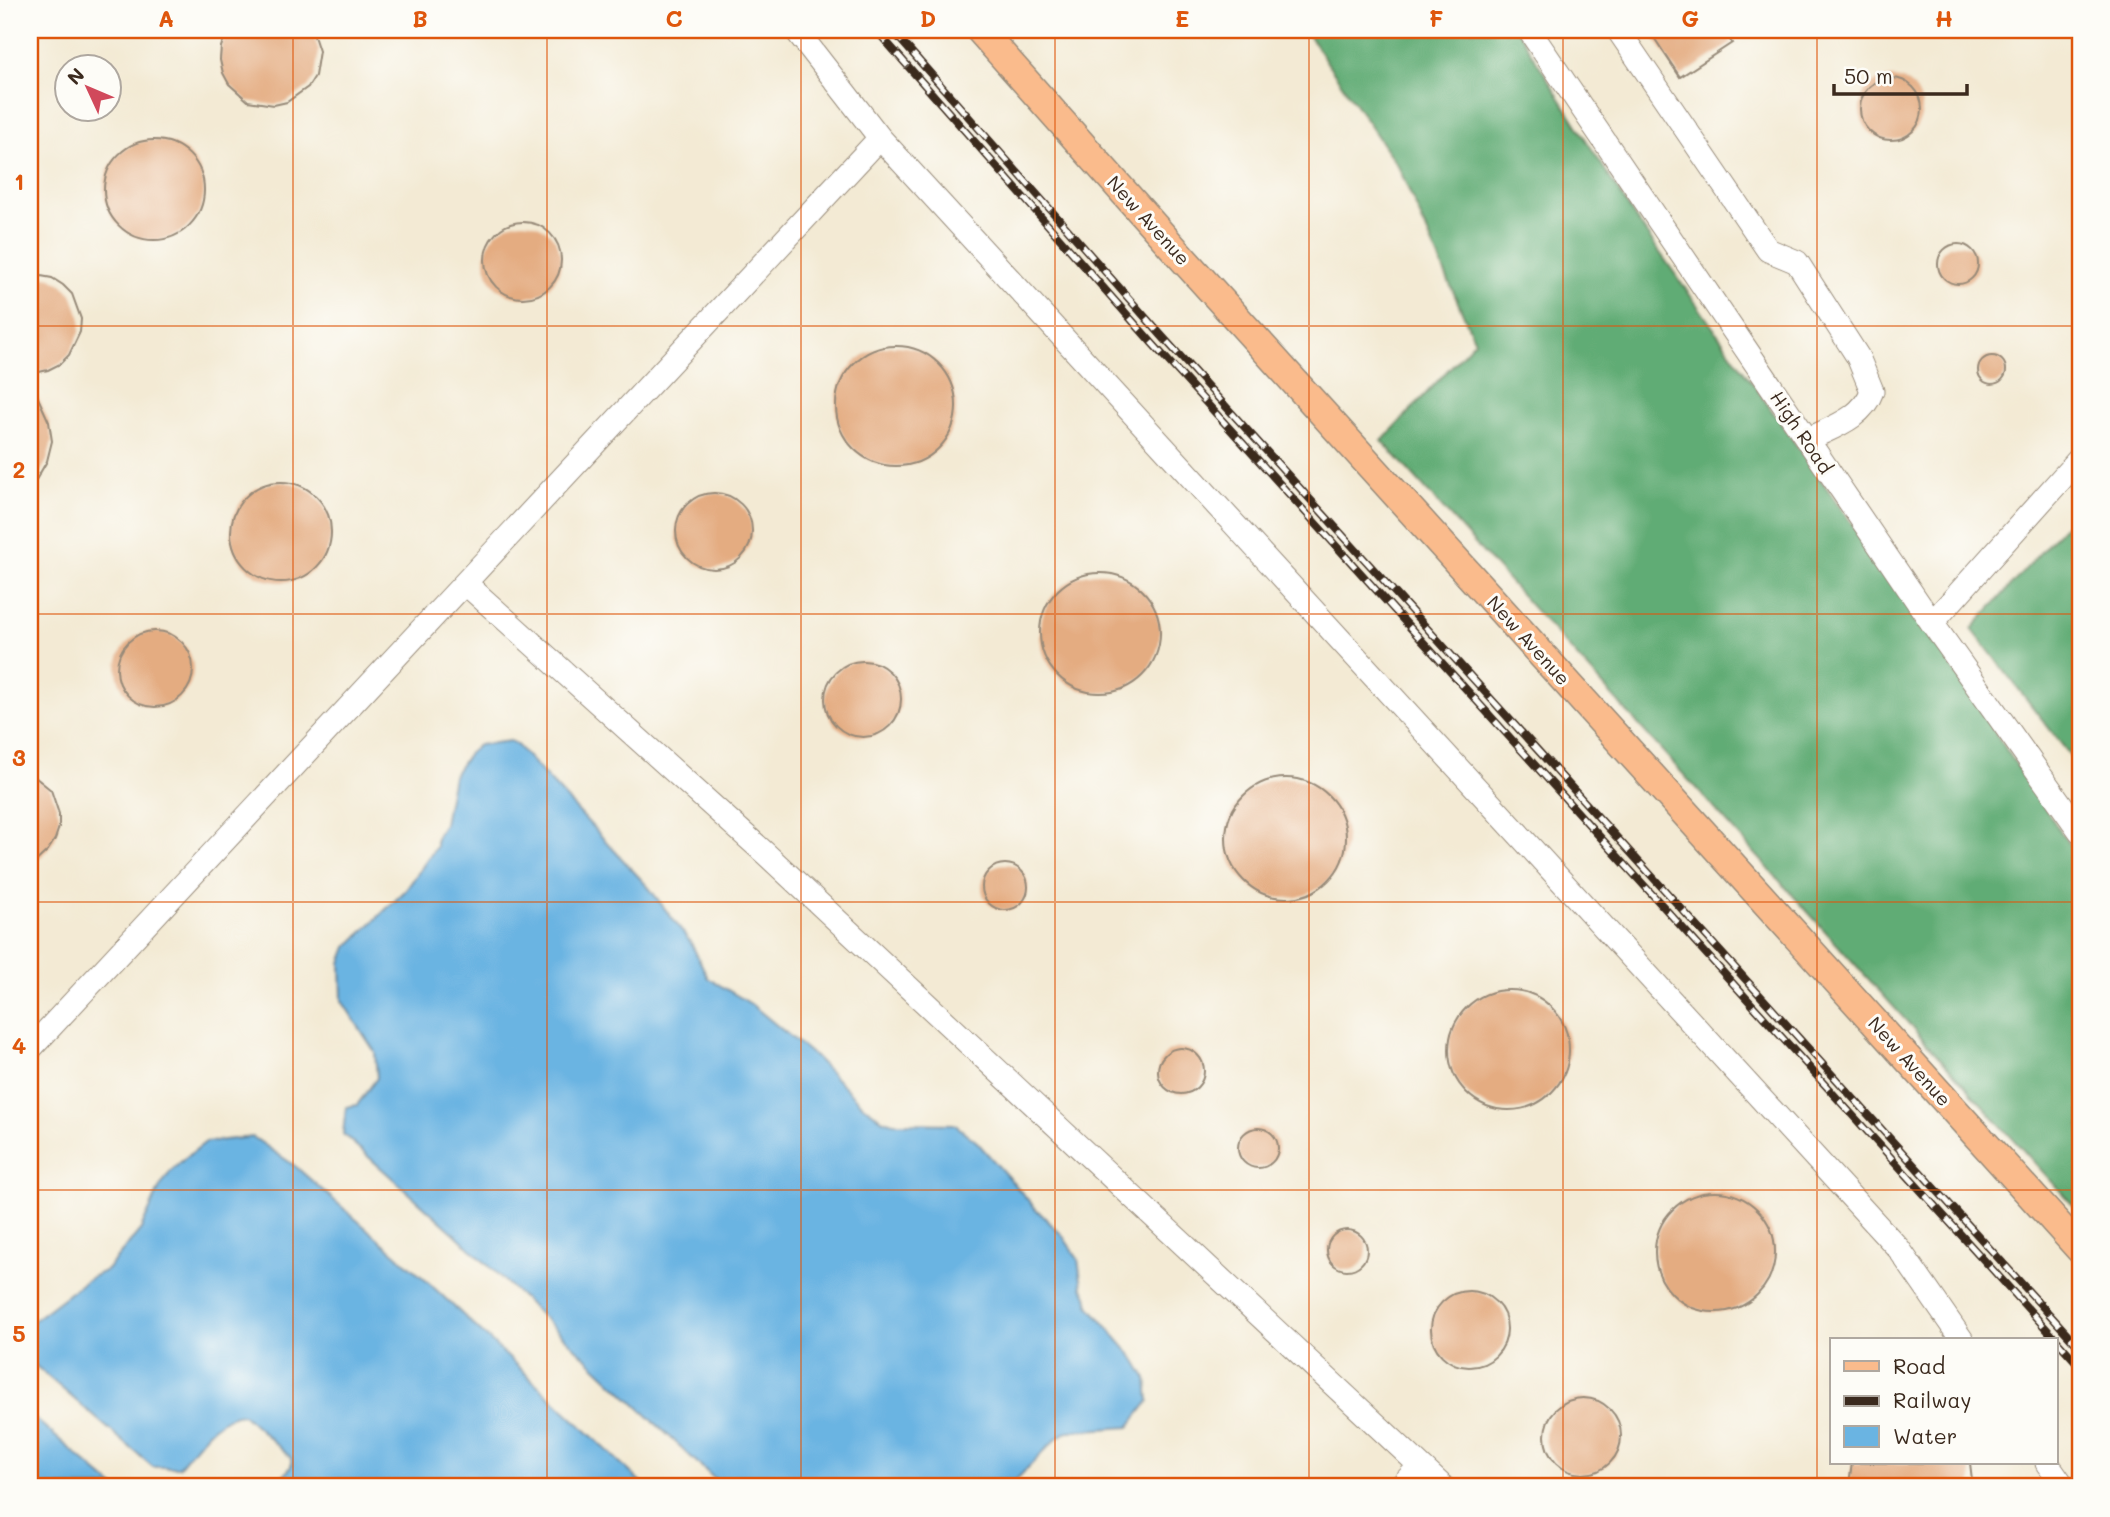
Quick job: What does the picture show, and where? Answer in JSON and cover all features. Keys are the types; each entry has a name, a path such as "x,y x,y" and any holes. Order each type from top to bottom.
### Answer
{"main road":[{"name":"New Avenue","path":"980,30 1194,271 2080,1249"}],"street":[{"path":"796,30 880,138 1899,1249 1961,1338"},
{"name":"High Road","path":"1529,30 1932,623 2080,831"},
{"path":"1618,30 1734,204 1768,250 1797,262 1858,357 1872,391 1868,404 1856,415 1807,440"},
{"path":"30,1049 880,138"},
{"path":"1932,623 2080,458"},
{"path":"465,583 766,855 1443,1487"},
{"path":"2048,1464 2064,1487"},
{"path":"1400,1487 1420,1466"}],"green space":[{"path":"1305,30 1517,30 1634,216 1930,634 2080,857 2080,1213 1382,441 1475,341 1399,168"},
{"path":"2080,508 2080,768 1972,629"}],"water":[{"path":"510,741 515,743 649,888 691,943 708,978 751,1004 815,1057 859,1102 883,1120 894,1123 954,1124 977,1142 1062,1235 1078,1259 1082,1287 1089,1306 1135,1359 1147,1379 1149,1401 1129,1427 1069,1431 1057,1438 1009,1487 723,1487 456,1235 343,1134 346,1107 357,1105 377,1078 375,1052 342,1001 341,963 347,947 406,890 436,847 436,838 444,824 453,776 470,752 479,745"},
{"path":"253,1137 295,1166 430,1284 646,1487 274,1487 291,1467 291,1458 243,1414 233,1416 215,1426 179,1467 153,1467 30,1361 30,1323 88,1279 107,1270 141,1229 160,1187 170,1172 206,1142"},
{"path":"30,1414 32,1416 114,1487 30,1487"}],"building":[{"path":"227,30 312,30 319,51 315,76 308,87 287,102 274,105 248,101 229,84 223,73 221,47"},
{"path":"1649,30 1723,30 1732,43 1680,77"},
{"path":"1891,78 1903,80 1913,87 1920,97 1920,121 1913,131 1903,138 1891,140 1879,138 1869,131 1862,121 1860,109 1862,97 1869,87 1879,80"},
{"path":"154,140 173,144 189,155 200,171 204,190 200,209 189,225 173,236 154,240 135,236 119,225 108,209 104,190 108,171 119,155 135,144"},
{"path":"523,222 537,225 550,233 558,246 561,260 558,274 550,287 537,295 523,298 509,295 496,287 488,274 485,260 488,246 496,233 509,225"},
{"path":"1958,244 1966,245 1972,250 1977,256 1977,272 1972,278 1966,283 1958,284 1950,283 1944,278 1939,272 1938,264 1939,256 1944,250 1950,245"},
{"path":"30,274 52,278 63,285 72,294 81,319 80,332 69,355 48,370 30,374"},
{"path":"896,346 919,350 939,363 952,383 956,406 952,429 939,449 919,462 896,466 873,462 853,449 840,429 836,406 840,383 853,363 873,350"},
{"path":"1992,356 2002,360 2006,370 2002,380 1992,384 1982,380 1978,370 1982,360"},
{"path":"30,380 49,422 52,441 47,461 30,490"},
{"path":"281,482 300,486 316,497 327,513 331,532 327,551 316,567 300,578 281,582 262,578 246,567 235,551 231,532 235,513 246,497 262,486"},
{"path":"714,493 728,496 741,504 749,517 752,531 749,545 741,558 728,566 714,569 700,566 687,558 679,545 676,531 679,517 687,504 700,496"},
{"path":"1100,573 1123,577 1143,590 1156,610 1160,633 1156,656 1143,676 1123,689 1100,693 1077,689 1057,676 1044,656 1040,633 1044,610 1057,590 1077,577"},
{"path":"155,631 169,634 182,642 190,655 193,669 190,683 182,696 169,704 155,707 141,704 128,696 120,683 117,669 120,655 128,642 141,634"},
{"path":"863,661 877,664 890,672 898,685 901,699 898,713 890,726 877,734 863,737 849,734 836,726 828,713 825,699 828,685 836,672 849,664"},
{"path":"30,773 51,790 59,814 59,827 48,850 30,867"},
{"path":"1286,778 1309,782 1329,795 1342,815 1346,838 1342,861 1329,881 1309,894 1286,898 1263,894 1243,881 1230,861 1226,838 1230,815 1243,795 1263,782"},
{"path":"1005,864 1021,871 1028,887 1021,903 1005,910 989,903 982,887 989,871"},
{"path":"1509,990 1532,994 1552,1007 1565,1027 1569,1050 1565,1073 1552,1093 1532,1106 1509,1110 1486,1106 1466,1093 1453,1073 1449,1050 1453,1027 1466,1007 1486,994"},
{"path":"1181,1048 1197,1055 1204,1071 1197,1087 1181,1094 1165,1087 1158,1071 1165,1055"},
{"path":"1258,1128 1266,1129 1272,1134 1277,1140 1277,1156 1272,1162 1266,1167 1258,1168 1250,1167 1244,1162 1239,1156 1238,1148 1239,1140 1244,1134 1250,1129"},
{"path":"1715,1192 1738,1196 1758,1209 1771,1229 1775,1252 1771,1275 1758,1295 1738,1308 1715,1312 1692,1308 1672,1295 1659,1275 1655,1252 1659,1229 1672,1209 1692,1196"},
{"path":"1347,1230 1355,1231 1361,1236 1366,1242 1366,1258 1361,1264 1355,1269 1347,1270 1339,1269 1333,1264 1328,1258 1327,1250 1328,1242 1333,1236 1339,1231"},
{"path":"1469,1291 1483,1294 1496,1302 1504,1315 1507,1329 1504,1343 1496,1356 1483,1364 1469,1367 1455,1364 1442,1356 1434,1343 1431,1329 1434,1315 1442,1302 1455,1294"},
{"path":"1583,1398 1597,1401 1610,1409 1618,1422 1621,1436 1618,1450 1610,1463 1597,1471 1583,1474 1569,1471 1556,1463 1548,1450 1545,1436 1548,1422 1556,1409 1569,1401"},
{"path":"1852,1464 1970,1464 1972,1480 1970,1487 1852,1487"}],"railway":[{"path":"876,30 1152,343 2055,1338"},
{"path":"892,30 1161,335 2080,1348"},
{"path":"2058,1342 2080,1366"}]}
